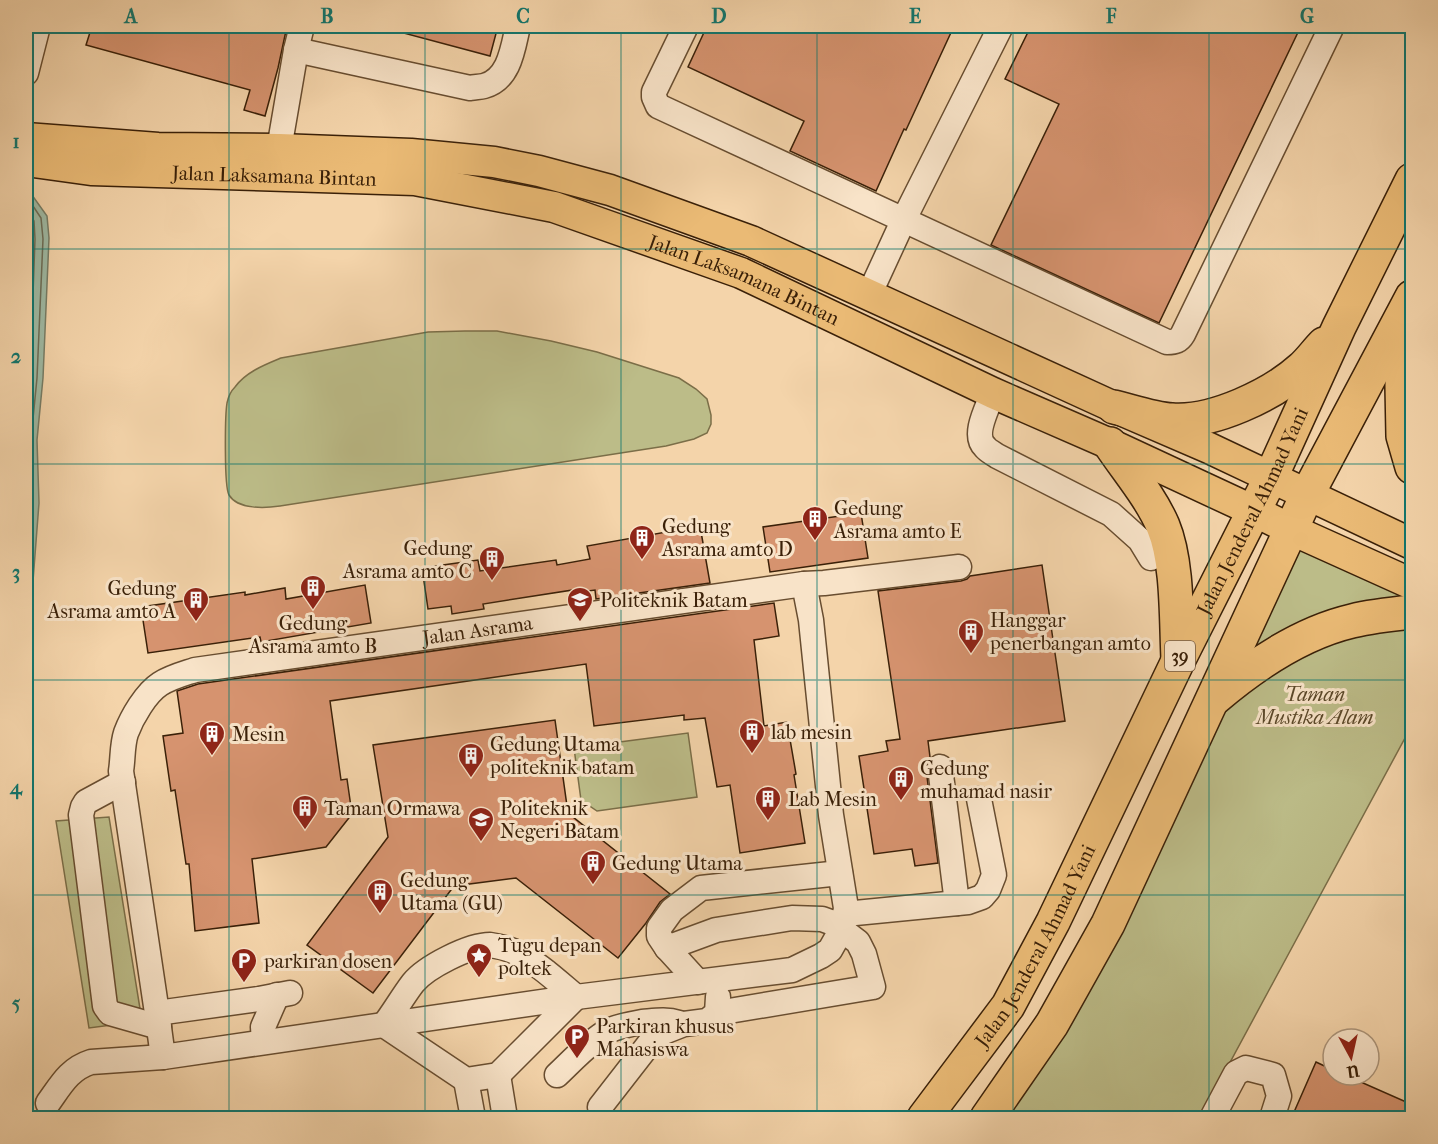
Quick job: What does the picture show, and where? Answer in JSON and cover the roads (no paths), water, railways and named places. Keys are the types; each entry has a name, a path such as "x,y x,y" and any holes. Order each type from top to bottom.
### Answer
{"highway":[{"name":"Jalan Jenderal Ahmad Yani","path":"924,1119 1008,1006 1053,922 1178,661 1271,477 1339,327 1413,180"},
{"path":"1409,304 1402,346 1403,436 1413,467"},
{"name":"39","path":"987,1119 1052,1024 1108,924 1290,529 1409,304"},
{"path":"1114,407 1172,420 1207,418 1232,409 1281,384 1302,368 1339,327"},
{"path":"1110,444 1149,500 1163,527 1170,549 1174,575 1178,661"},
{"path":"1212,701 1245,675 1297,641 1321,630 1385,614 1413,612"}],"main road":[{"name":"Jalan Laksamana Bintan","path":"26,138 159,148 279,149 411,154 494,162 539,171 610,190 751,241 1209,448 1413,544"},
{"name":"Jalan Laksamana Bintan","path":"26,160 91,171 415,180 554,207 741,273 993,393 1110,444 1413,584"},
{"path":"741,273 751,241"}],"lane":[{"path":"26,73 38,26"},
{"path":"279,149 302,26"},
{"path":"296,50 470,88 487,85 504,72 518,26"},
{"path":"686,26 654,92 658,106 1167,342 1177,341 1184,334 1332,26"},
{"path":"869,295 904,219 1001,26"},
{"path":"993,393 979,432 984,447 996,456 1111,514 1140,540 1151,558"},
{"name":"Jalan Asrama","path":"163,1057 121,771 126,733 145,697 158,685 195,670 804,584 959,567"},
{"path":"48,1103 74,1070 80,1065 91,1062 163,1057 576,997 792,970 830,950 843,922 846,908 831,814 812,620 804,584"},
{"path":"940,767 957,903"},
{"path":"123,782 86,802 81,815 105,1006 110,1013 158,1020 284,994 263,1027 264,1041"},
{"path":"667,948 716,930 792,918 843,922 968,902 982,897 988,890 994,875 979,799"},
{"path":"717,1013 718,1004 707,981 667,948 659,936 659,928 672,910 702,888 840,873"},
{"path":"600,1107 656,1035 684,1024 707,1021 717,1013 873,987 864,954 843,922"},
{"path":"384,1025 413,983 430,968 456,954 489,945 512,951 525,958 576,997"},
{"path":"384,1025 466,1080 498,1075 576,997"},
{"path":"557,1075 609,1031 629,1024 652,1021 670,1020 684,1024"},
{"path":"1212,1119 1236,1073 1246,1068 1273,1075 1279,1096 1272,1119"},
{"path":"498,1075 505,1119"},
{"path":"466,1080 473,1119"}],"water":[{"path":"26,191 32,195 47,216 49,238 43,378 37,440 39,503 26,672"}],"place":[{"name":"Gedung Asrama amto E","path":"815,542"},
{"name":"Gedung Asrama amto D","path":"642,561"},
{"name":"Gedung Asrama amto C","path":"492,582"},
{"name":"Gedung Asrama amto B","path":"313,611"},
{"name":"Gedung Asrama amto A","path":"196,623"},
{"name":"Politeknik Batam","path":"580,623"},
{"name":"Hanggar penerbangan amto","path":"971,655"},
{"name":"lab mesin","path":"752,755"},
{"name":"Mesin","path":"212,757"},
{"name":"Gedung Utama politeknik batam","path":"471,779"},
{"name":"Gedung muhamad nasir","path":"901,802"},
{"name":"Lab Mesin","path":"768,822"},
{"name":"Taman Ormawa","path":"305,831"},
{"name":"Politeknik Negeri Batam","path":"481,843"},
{"name":"Gedung Utama","path":"593,886"},
{"name":"Gedung Utama (GU)","path":"380,915"},
{"name":"Tugu depan poltek","path":"479,979"},
{"name":"parkiran dosen","path":"244,984"},
{"name":"Parkiran khusus Mahasiswa","path":"577,1060"}],"park label":[{"name":"Taman Mustika Alam","path":"1315,706"}]}
